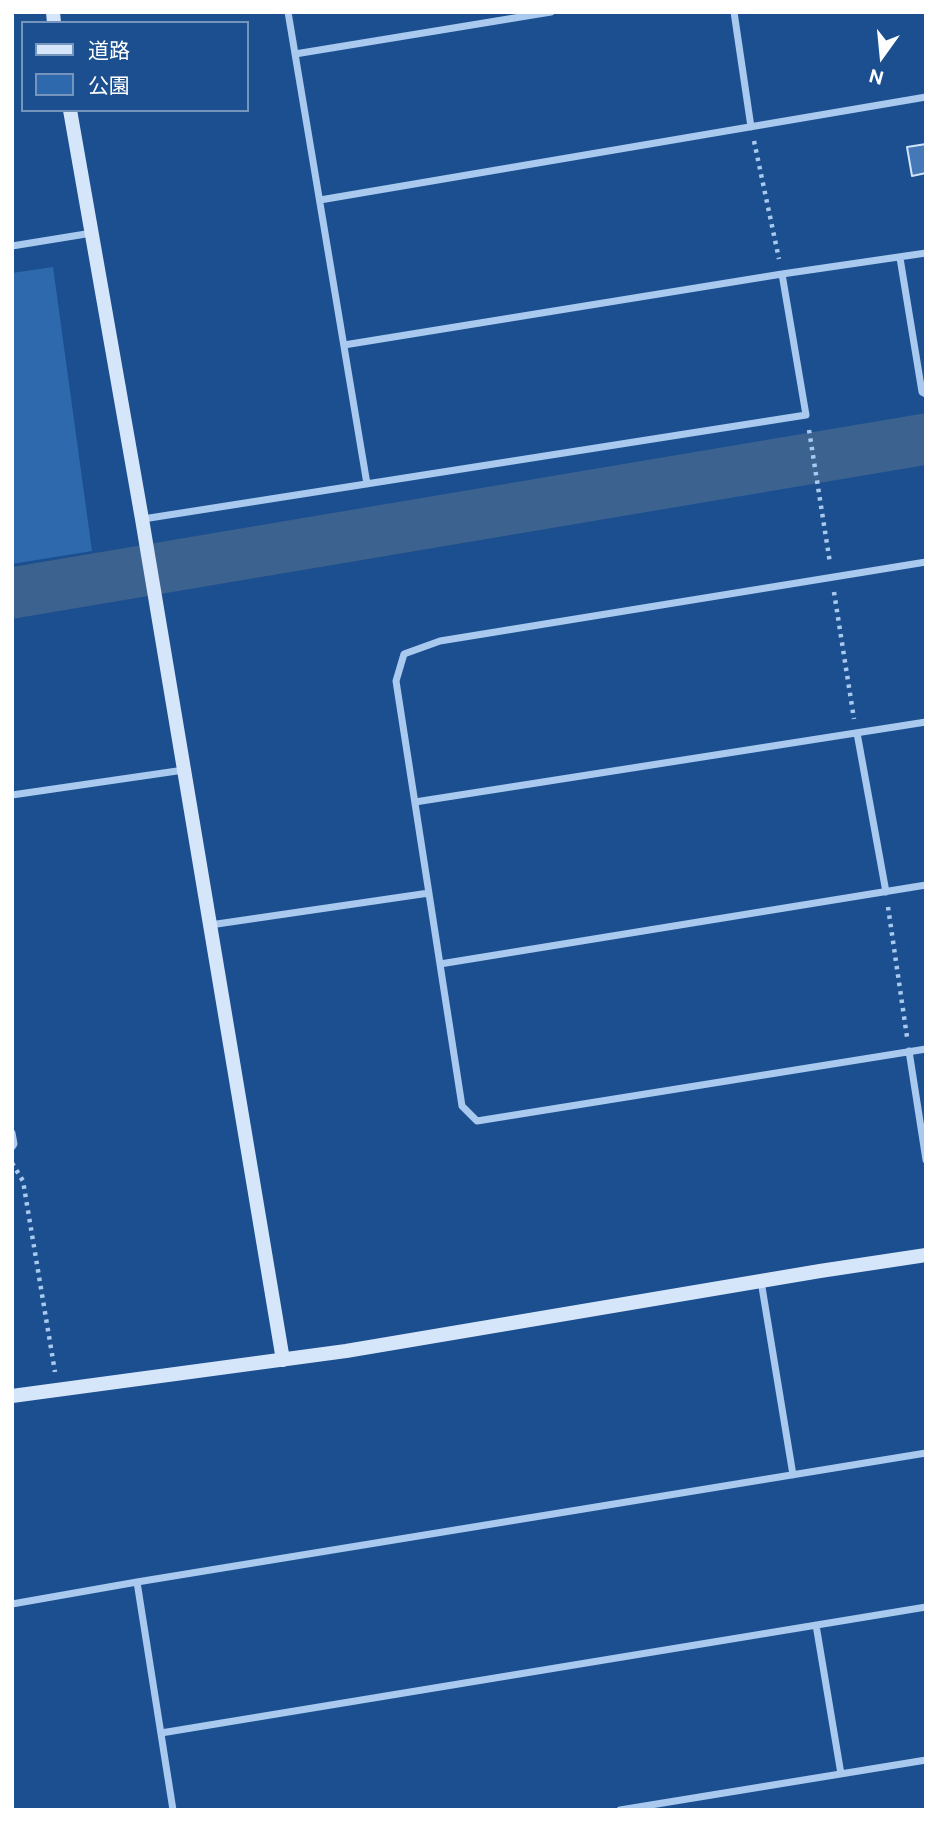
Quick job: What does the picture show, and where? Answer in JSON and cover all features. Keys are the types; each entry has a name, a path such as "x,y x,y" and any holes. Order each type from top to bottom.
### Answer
{"street":[{"path":"288,12 367,484"},
{"path":"295,54 551,12"},
{"path":"734,12 751,127"},
{"path":"320,200 926,97"},
{"path":"70,112 142,519 283,1360"},
{"path":"12,246 92,233"},
{"path":"344,345 926,253"},
{"path":"900,258 922,392 926,394"},
{"path":"142,519 806,415 782,274"},
{"path":"926,562 440,641 404,654 397,681 462,1106 477,1121 926,1049"},
{"path":"415,802 926,722"},
{"path":"857,733 886,892"},
{"path":"12,795 184,770"},
{"path":"440,964 926,886"},
{"path":"210,925 429,893"},
{"path":"909,1051 926,1160"},
{"path":"12,1133 12,1147"},
{"path":"12,1396 346,1351 926,1255"},
{"path":"761,1281 793,1475"},
{"path":"12,1604 926,1453"},
{"path":"137,1582 173,1810"},
{"path":"161,1733 926,1607"},
{"path":"816,1625 841,1774"},
{"path":"620,1810 926,1760"}],"path":[{"path":"751,127 782,274"},
{"path":"886,892 909,1051"},
{"path":"12,1163 23,1181 58,1390"}],"green space":[{"path":"53,267 92,551 12,564 12,273"}],"building":[{"path":"926,144 926,173 912,176 907,147"}],"waterway":[{"path":"12,593 926,439"}]}
